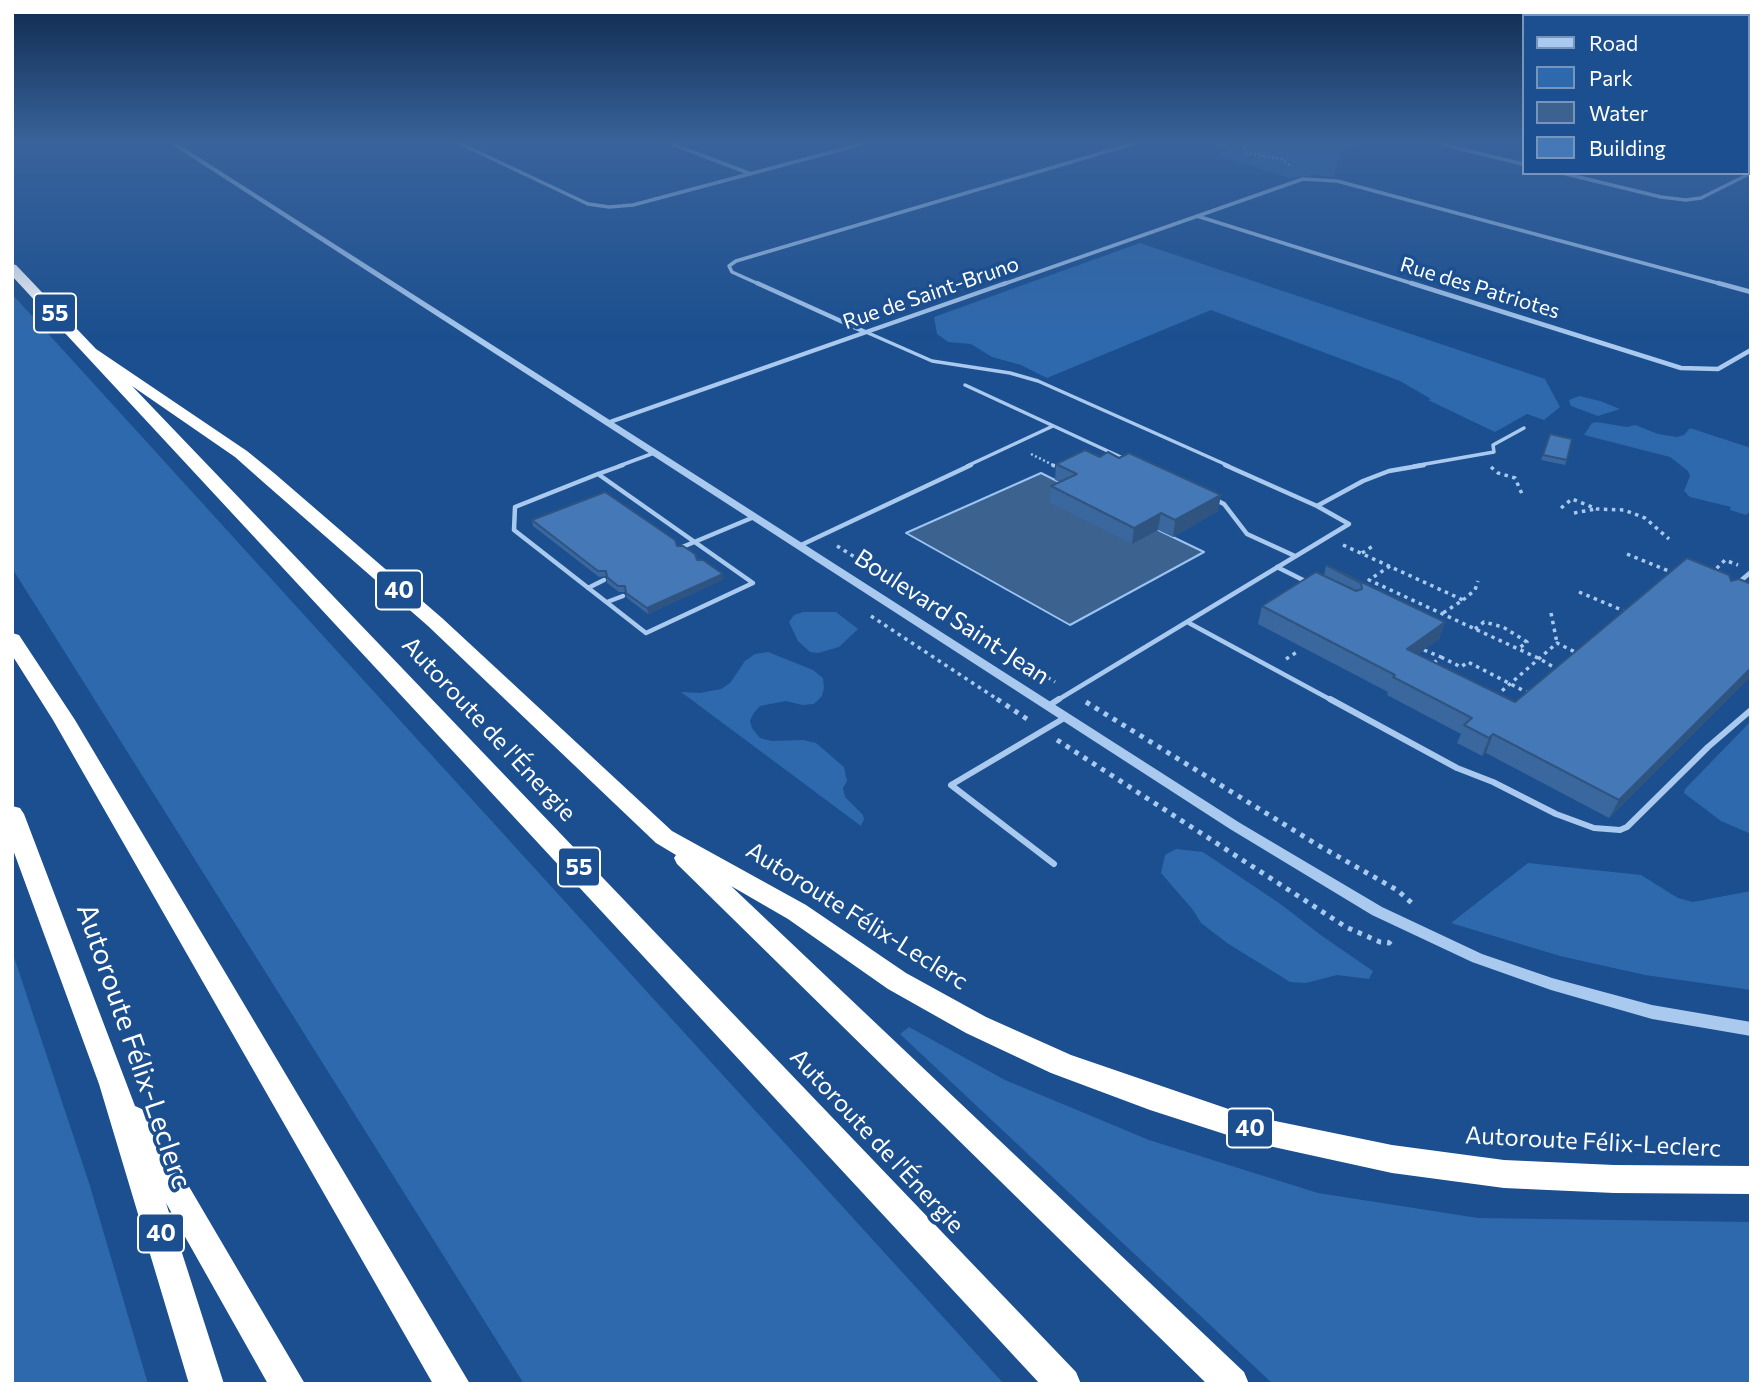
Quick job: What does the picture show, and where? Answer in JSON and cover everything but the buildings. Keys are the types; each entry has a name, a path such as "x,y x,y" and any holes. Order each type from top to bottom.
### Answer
{"highway":[{"name":"Autoroute de l'Énergie","path":"12,268 1064,1384"},
{"name":"Autoroute Félix-Leclerc","path":"92,352 241,454 435,622 664,837 797,912 897,981 976,1025 1072,1068 1199,1114 1291,1139 1447,1167 1558,1178 1751,1180"},
{"path":"12,639 64,720 453,1384"},
{"name":"Autoroute Félix-Leclerc","path":"12,814 113,1084 207,1384"},
{"path":"664,837 1233,1384"},
{"path":"113,1084 288,1384"}],"street":[{"name":"Boulevard Saint-Jean","path":"275,209 1066,718 1312,873 1434,939 1501,967 1575,992 1680,1018 1751,1029"},
{"path":"866,332 732,272 729,266 749,257 911,209"},
{"name":"Rue de Saint-Bruno","path":"607,423 1216,209"},
{"name":"Rue de Saint-Bruno","path":"1442,209 1751,292"},
{"name":"Rue des Patriotes","path":"1197,216 1681,368 1718,369 1751,350"}],"lane":[{"path":"866,332 932,361 1010,373 1038,381 1317,506 1349,524 1048,706"},
{"path":"965,385 1127,459"},
{"path":"799,546 1053,426"},
{"path":"1317,506 1380,474 1494,452 1493,445 1524,428"},
{"path":"598,474 754,583 646,634 514,530 515,507 598,474 654,453"},
{"path":"1212,499 1224,504 1247,534 1295,556"},
{"path":"680,548 754,517"},
{"path":"708,559 715,556"},
{"path":"1277,567 1321,589"},
{"path":"1734,587 1751,572"},
{"path":"588,588 604,580"},
{"path":"607,602 623,596"},
{"path":"1189,622 1457,768 1493,782 1556,814 1594,828 1619,830 1627,827 1708,747 1751,710"},
{"path":"1054,864 951,785 1066,718"}],"path":[{"path":"1022,454 1029,453 1055,466"},
{"path":"1477,455 1498,473 1516,478 1522,494"},
{"path":"1561,508 1572,499 1597,509"},
{"path":"1573,513 1597,509 1624,510 1645,518 1669,539"},
{"path":"1339,543 1462,600"},
{"path":"1362,553 1373,546"},
{"name":"Boulevard Saint-Jean","path":"842,548 1053,680"},
{"path":"1627,554 1681,576"},
{"path":"1709,576 1725,560 1729,562"},
{"path":"1390,566 1369,580 1540,659 1564,673"},
{"path":"1662,580 1671,572"},
{"path":"1442,614 1475,590 1478,581"},
{"path":"1579,592 1633,614"},
{"path":"1616,620 1635,603"},
{"name":"Boulevard Saint-Jean","path":"862,610 1031,722"},
{"path":"1551,613 1557,643"},
{"path":"1475,629 1484,622 1503,627 1527,642 1518,649"},
{"path":"1557,643 1577,653 1587,645"},
{"path":"1492,699 1557,643"},
{"path":"1424,650 1461,667 1468,662 1532,693 1522,702"},
{"path":"1427,669 1441,657"},
{"path":"1092,706 1316,844 1397,890 1415,906"},
{"path":"1057,740 1346,927 1371,940 1389,943"}],"green space":[{"path":"1140,243 1545,379 1560,407 1544,420 1527,414 1495,432 1428,400 1431,399 1400,381 1211,310 1047,378 1021,365 992,357 971,344 948,342 937,334 934,317"},
{"path":"12,294 1004,1384 524,1384 12,568"},
{"path":"1579,396 1620,409 1598,416 1571,406 1569,400"},
{"path":"1592,423 1627,427 1635,425 1658,434 1677,437 1684,435 1690,428 1751,448 1751,511 1746,515 1730,510 1731,507 1690,497 1684,491 1690,476 1688,471 1670,457 1584,435"},
{"path":"803,612 836,612 858,629 839,647 818,653 810,652 798,641 789,622 794,615"},
{"path":"768,652 813,670 823,678 824,688 822,696 814,704 802,705 786,701 760,706 750,721 752,728 760,738 772,741 803,740 816,743 844,767 847,781 843,788 845,797 863,815 861,826 681,692 700,693 721,689 730,683 745,661 755,654"},
{"path":"1751,721 1751,834 1721,821 1684,793"},
{"path":"1176,849 1203,852 1279,903 1373,971 1369,979 1337,975 1306,983 1290,982 1227,943 1201,923 1161,873 1165,855"},
{"path":"1528,863 1641,875 1678,898 1693,902 1751,891 1751,990 1645,975 1560,956 1451,923"},
{"path":"12,951 90,1186 148,1384 12,1384"},
{"path":"909,1027 1005,1080 1149,1140 1318,1193 1478,1218 1751,1222 1751,1384 1273,1384 900,1034"}],"water":[{"path":"1041,473 1204,552 1070,625 906,533"}]}
